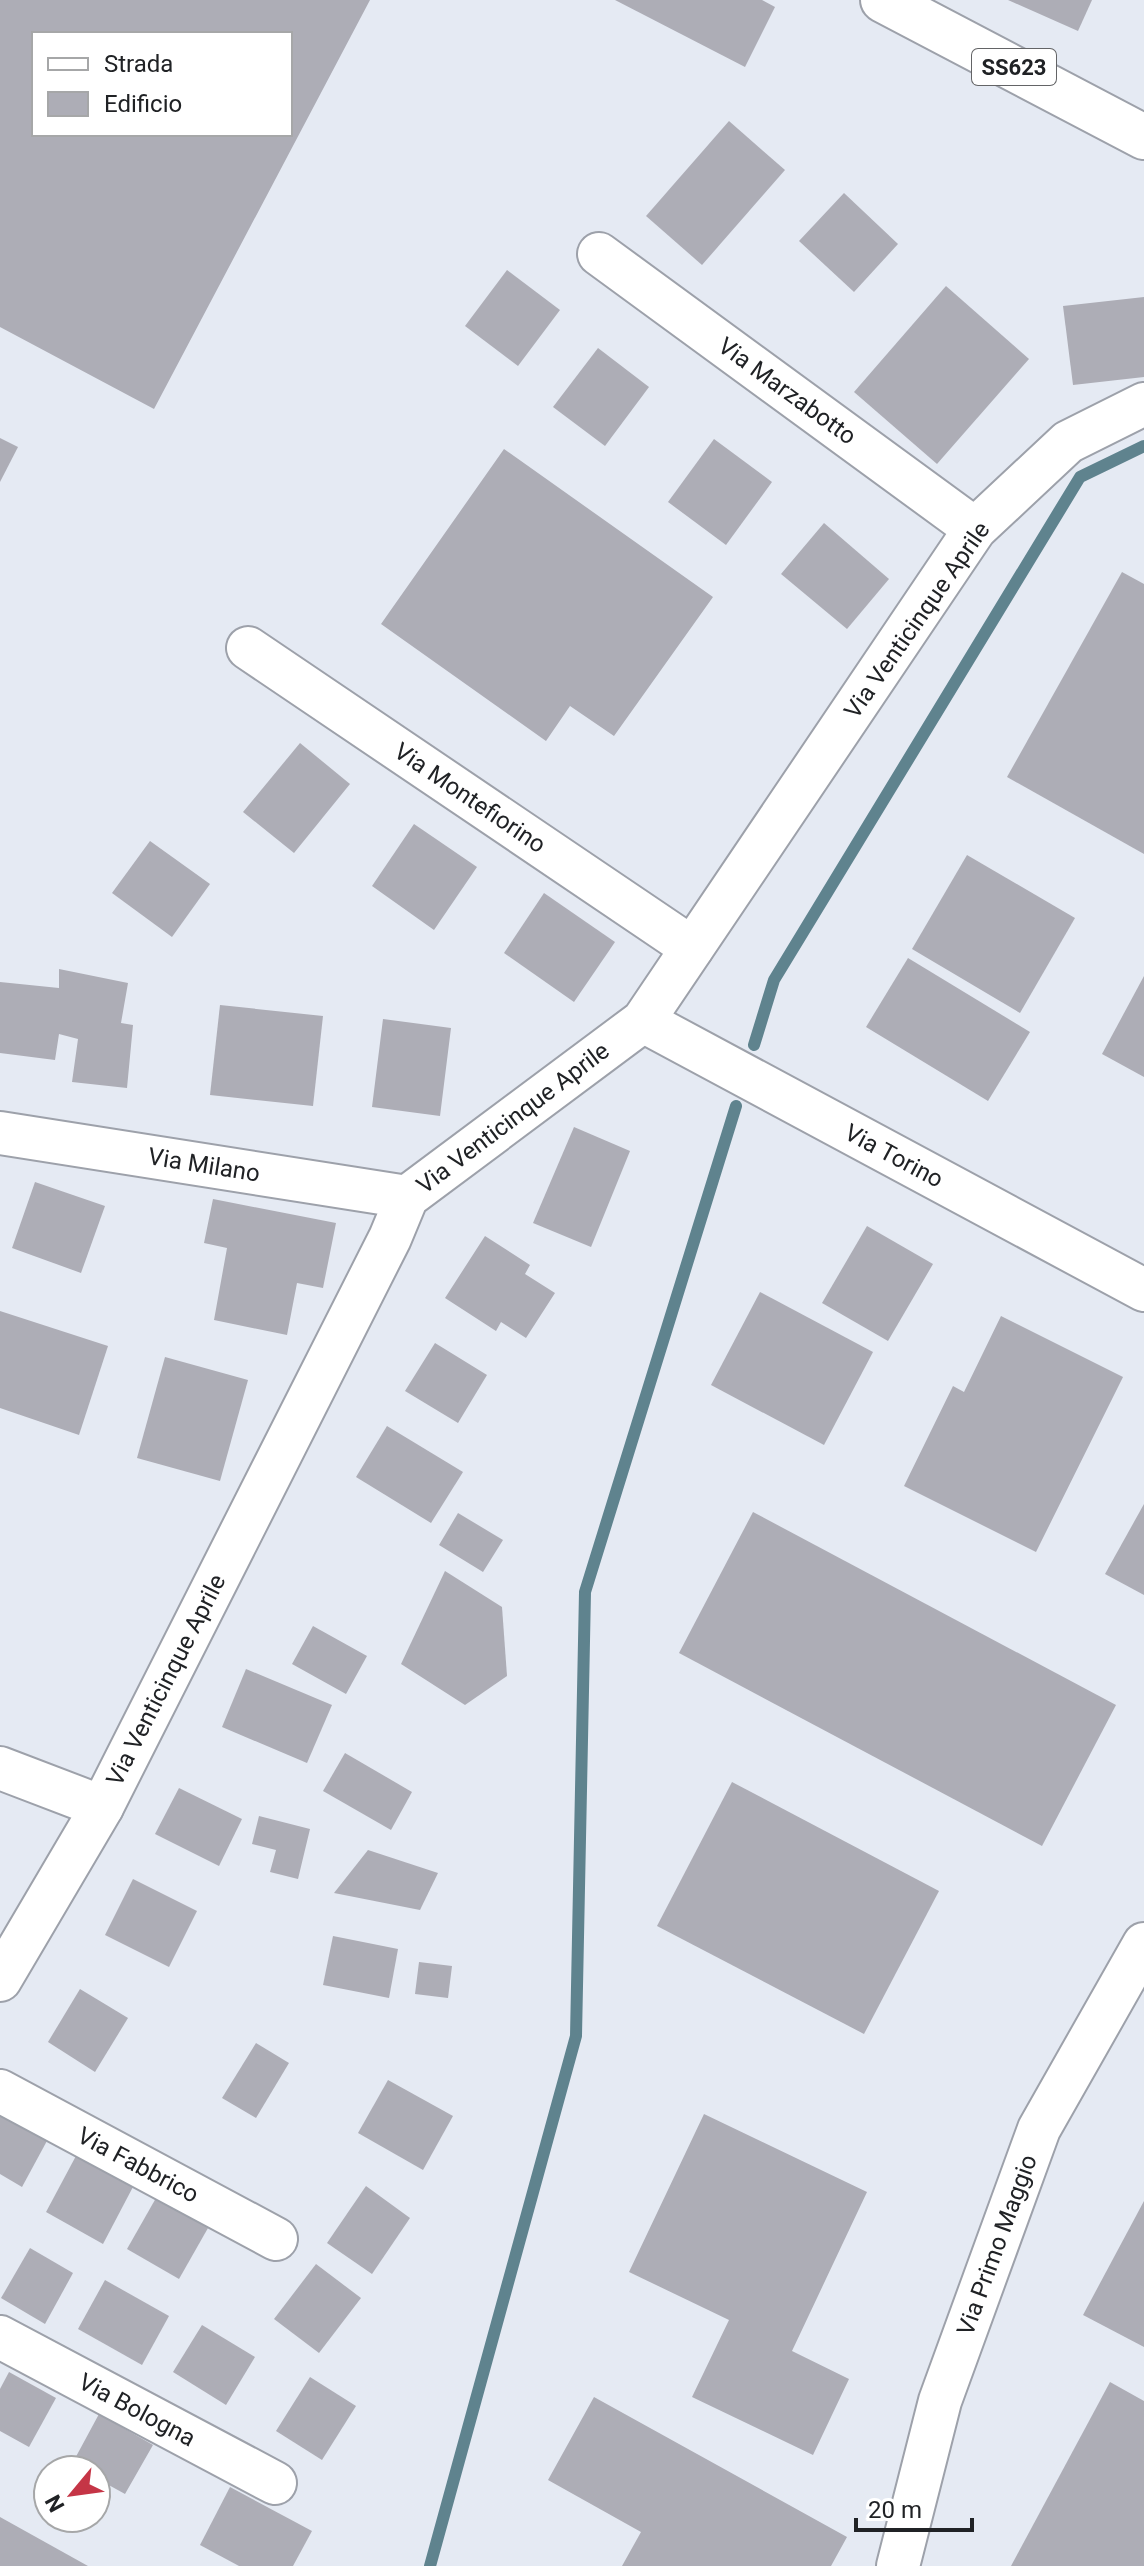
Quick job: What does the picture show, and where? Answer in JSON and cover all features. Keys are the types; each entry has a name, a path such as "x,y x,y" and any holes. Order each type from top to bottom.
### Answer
{"main road":[{"name":"SS623","path":"883,0 1144,137"}],"street":[{"name":"Via Marzabotto","path":"599,254 975,529"},
{"name":"Via Venticinque Aprile","path":"0,1980 102,1807 390,1238 407,1197 643,1021 975,529 1068,442 1144,404"},
{"name":"Via Montefiorino","path":"248,648 692,948"},
{"name":"Via Torino","path":"643,1021 1144,1290"},
{"name":"Via Milano","path":"0,1133 407,1197"},
{"path":"0,1768 102,1807"},
{"name":"Via Primo Maggio","path":"898,2566 940,2401 1039,2129 1144,1944"},
{"name":"Via Fabbrico","path":"0,2091 276,2239"},
{"name":"Via Bologna","path":"0,2337 275,2483"}],"building":[{"path":"0,0 370,0 154,409 0,327"},
{"path":"615,0 762,0 775,7 745,67"},
{"path":"1008,0 1092,0 1078,31"},
{"path":"729,121 785,170 702,265 646,216"},
{"path":"844,193 898,244 854,292 799,241"},
{"path":"507,270 560,310 518,366 465,326"},
{"path":"946,286 1029,359 937,464 854,392"},
{"path":"1144,297 1144,377 1073,385 1063,306"},
{"path":"598,348 649,387 605,446 553,407"},
{"path":"0,438 18,447 0,482"},
{"path":"714,439 772,482 726,545 668,502"},
{"path":"504,449 713,597 614,736 570,706 546,741 381,624"},
{"path":"824,523 889,579 847,629 781,574"},
{"path":"1122,572 1144,584 1144,854 1007,777"},
{"path":"300,743 350,784 294,853 243,812"},
{"path":"414,824 477,867 434,930 372,886"},
{"path":"150,841 210,884 172,937 112,893"},
{"path":"967,855 1075,918 1020,1013 912,949"},
{"path":"544,893 615,942 574,1002 504,953"},
{"path":"908,958 1030,1032 988,1101 866,1027"},
{"path":"59,969 128,983 121,1023 133,1025 127,1088 72,1082 78,1039 59,1034 55,1060 0,1053 0,982 59,988"},
{"path":"1144,976 1144,1077 1102,1054"},
{"path":"220,1005 323,1016 313,1106 210,1095"},
{"path":"383,1019 451,1028 440,1116 372,1107"},
{"path":"574,1127 630,1151 591,1247 533,1223"},
{"path":"35,1182 105,1206 81,1273 12,1248"},
{"path":"213,1199 336,1223 323,1288 297,1283 287,1335 214,1320 227,1248 204,1243"},
{"path":"867,1226 933,1264 888,1341 822,1303"},
{"path":"485,1236 530,1265 525,1274 555,1293 526,1338 501,1322 496,1331 445,1298"},
{"path":"760,1292 873,1352 824,1445 711,1385"},
{"path":"0,1311 108,1346 79,1435 0,1408"},
{"path":"1001,1316 1123,1377 1036,1552 904,1486 953,1386 964,1392"},
{"path":"435,1343 487,1375 458,1423 405,1391"},
{"path":"165,1357 248,1380 220,1481 137,1458"},
{"path":"387,1426 463,1472 431,1523 356,1477"},
{"path":"1144,1504 1144,1595 1105,1574"},
{"path":"753,1512 1116,1705 1042,1846 679,1653"},
{"path":"458,1513 503,1540 483,1572 439,1545"},
{"path":"445,1571 502,1607 507,1676 465,1705 401,1664"},
{"path":"313,1626 367,1656 346,1694 292,1664"},
{"path":"246,1669 332,1705 307,1763 222,1727"},
{"path":"345,1753 412,1792 391,1830 323,1791"},
{"path":"732,1782 939,1891 864,2034 657,1926"},
{"path":"179,1788 242,1819 219,1866 155,1834"},
{"path":"259,1816 310,1829 298,1879 270,1872 276,1850 252,1844"},
{"path":"368,1850 438,1873 420,1910 334,1893"},
{"path":"133,1879 197,1911 169,1967 105,1935"},
{"path":"333,1936 398,1949 389,1998 323,1985"},
{"path":"419,1962 452,1966 448,1998 415,1994"},
{"path":"80,1989 128,2018 95,2072 48,2042"},
{"path":"256,2043 289,2063 256,2118 222,2098"},
{"path":"388,2080 453,2116 423,2170 358,2133"},
{"path":"0,2112 48,2139 22,2187 0,2174"},
{"path":"704,2114 867,2192 792,2351 849,2379 813,2455 692,2397 729,2320 629,2272"},
{"path":"77,2154 134,2185 103,2244 46,2212"},
{"path":"366,2186 410,2218 372,2274 327,2243"},
{"path":"156,2198 208,2228 179,2279 127,2249"},
{"path":"1144,2201 1144,2347 1083,2315"},
{"path":"30,2248 73,2273 45,2324 1,2298"},
{"path":"316,2264 361,2298 319,2353 274,2319"},
{"path":"105,2280 169,2316 142,2365 78,2329"},
{"path":"202,2325 255,2357 226,2405 173,2372"},
{"path":"9,2372 56,2398 29,2447 0,2431 0,2389"},
{"path":"310,2377 356,2406 322,2460 276,2431"},
{"path":"1110,2382 1144,2401 1144,2566 1011,2566"},
{"path":"594,2397 847,2537 831,2566 622,2566 641,2532 548,2480"},
{"path":"99,2414 153,2445 125,2494 112,2487 112,2454 77,2454"},
{"path":"230,2487 312,2531 293,2566 239,2566 200,2545"},
{"path":"0,2517 88,2566 0,2566"}],"waterway":[{"path":"754,1045 774,980 1080,477 1144,446"},
{"path":"430,2566 576,2036 585,1592 736,1106"}]}
